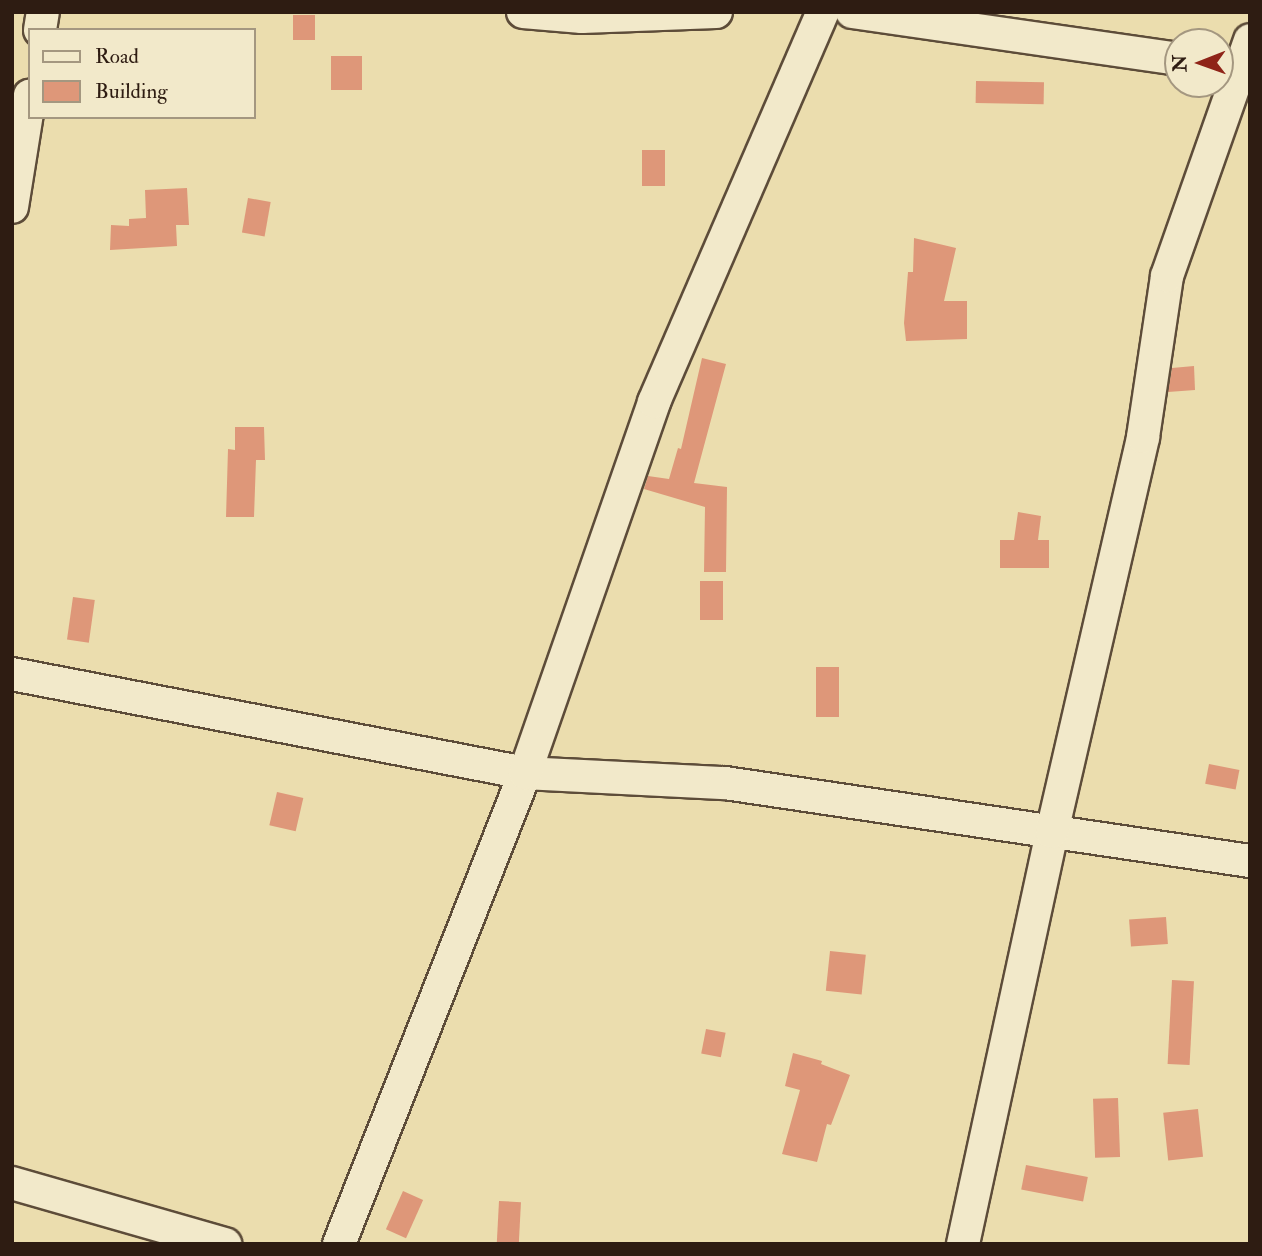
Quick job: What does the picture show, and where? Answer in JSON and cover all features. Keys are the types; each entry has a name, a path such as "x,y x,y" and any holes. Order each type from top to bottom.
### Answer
{"street":[{"path":"523,12 582,17 716,12"},
{"path":"339,1244 525,773 654,402 823,12"},
{"path":"852,12 1164,57"},
{"path":"963,1244 1052,832 1143,438 1167,276 1240,60"},
{"path":"12,207 28,107"},
{"path":"12,674 525,773 725,783 1250,861"},
{"path":"12,1183 225,1244"}],"building":[{"path":"293,15 315,15 315,40 293,40"},
{"path":"331,56 362,56 362,90 331,90"},
{"path":"976,81 1044,82 1044,104 976,103"},
{"path":"642,150 665,150 665,186 642,186"},
{"path":"187,188 189,225 176,225 177,246 110,250 111,225 129,226 129,219 146,218 145,190"},
{"path":"248,198 271,202 265,236 242,232"},
{"path":"914,238 956,248 944,301 967,301 967,339 906,341 904,323 908,272 913,272"},
{"path":"702,358 726,364 694,483 727,487 726,572 704,572 705,507 644,489 648,476 669,479 678,448 681,449"},
{"path":"1194,366 1195,390 1168,392 1172,368"},
{"path":"235,427 264,427 265,460 256,460 254,517 226,517 228,449 235,450"},
{"path":"1018,512 1041,516 1038,540 1049,540 1049,568 1000,568 1000,540 1014,540"},
{"path":"700,581 723,581 723,620 700,620"},
{"path":"73,597 95,600 89,643 67,640"},
{"path":"816,667 839,667 839,717 816,717"},
{"path":"1209,764 1239,770 1236,790 1205,784"},
{"path":"277,792 303,798 296,831 269,825"},
{"path":"1166,917 1168,944 1131,947 1129,920"},
{"path":"830,951 866,955 862,995 826,991"},
{"path":"1172,980 1194,981 1190,1065 1168,1064"},
{"path":"706,1029 726,1033 721,1057 701,1054"},
{"path":"793,1053 822,1061 821,1064 850,1075 831,1125 827,1124 817,1162 782,1154 800,1090 785,1086"},
{"path":"1118,1098 1120,1157 1095,1158 1093,1099"},
{"path":"1198,1109 1203,1157 1168,1160 1163,1113"},
{"path":"1026,1165 1088,1177 1083,1202 1021,1190"},
{"path":"403,1191 423,1200 406,1238 386,1229"},
{"path":"499,1201 521,1202 519,1244 497,1244"}]}
